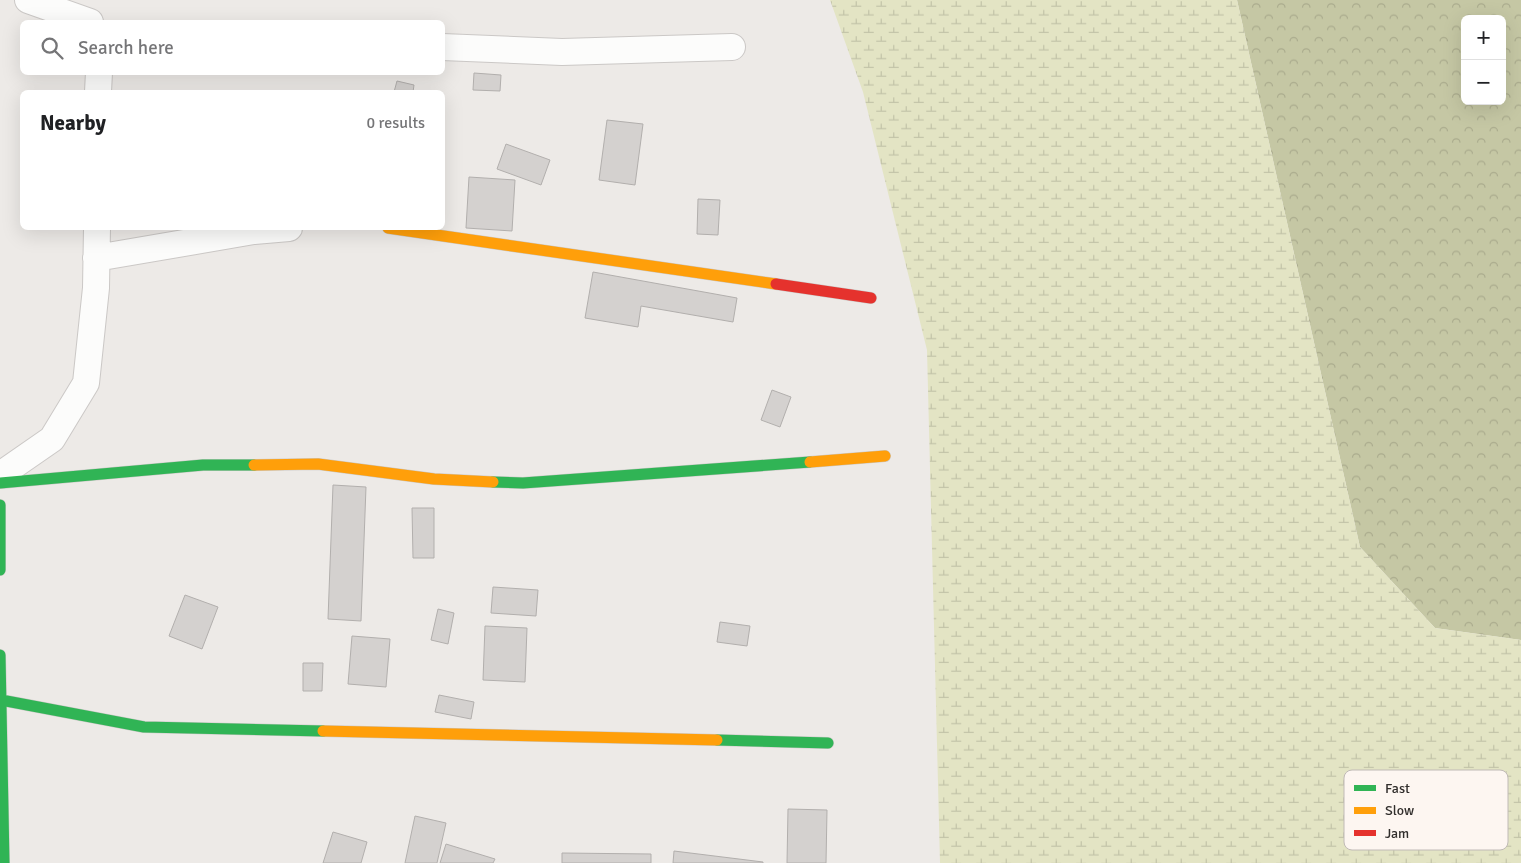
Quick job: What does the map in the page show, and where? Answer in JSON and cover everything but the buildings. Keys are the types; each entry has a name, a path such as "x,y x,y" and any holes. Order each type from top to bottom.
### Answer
{"street":[{"path":"28,0 84,20"},
{"path":"445,47 562,52 732,47"},
{"path":"98,90 99,75"},
{"path":"0,475 52,438 86,382 96,288 97,230"},
{"path":"96,258 266,230"},
{"path":"402,230 872,298"},
{"path":"0,484 203,465 318,464 434,479 523,484 885,456"},
{"path":"0,505 2,507 0,570"},
{"path":"0,655 4,863"},
{"path":"1,700 144,727 828,743"}],"green space":[{"path":"830,0 1237,0 1360,547 1435,628 1521,640 1521,863 940,863 927,350 863,92"},
{"path":"1237,0 1521,0 1521,640 1435,628 1360,547"}],"traffic: fast":[{"path":"493,482 523,483 810,462"},
{"path":"0,483 203,465 254,465"},
{"path":"0,505 0,570"},
{"path":"0,655 4,863"},
{"path":"1,700 144,727 323,731"},
{"path":"717,740 828,743"}],"traffic: slow":[{"path":"402,230 776,284"},
{"path":"810,462 885,456"},
{"path":"254,465 318,464 434,479 493,482"},
{"path":"323,731 717,740"}],"traffic: jam":[{"path":"776,284 871,298"}]}
